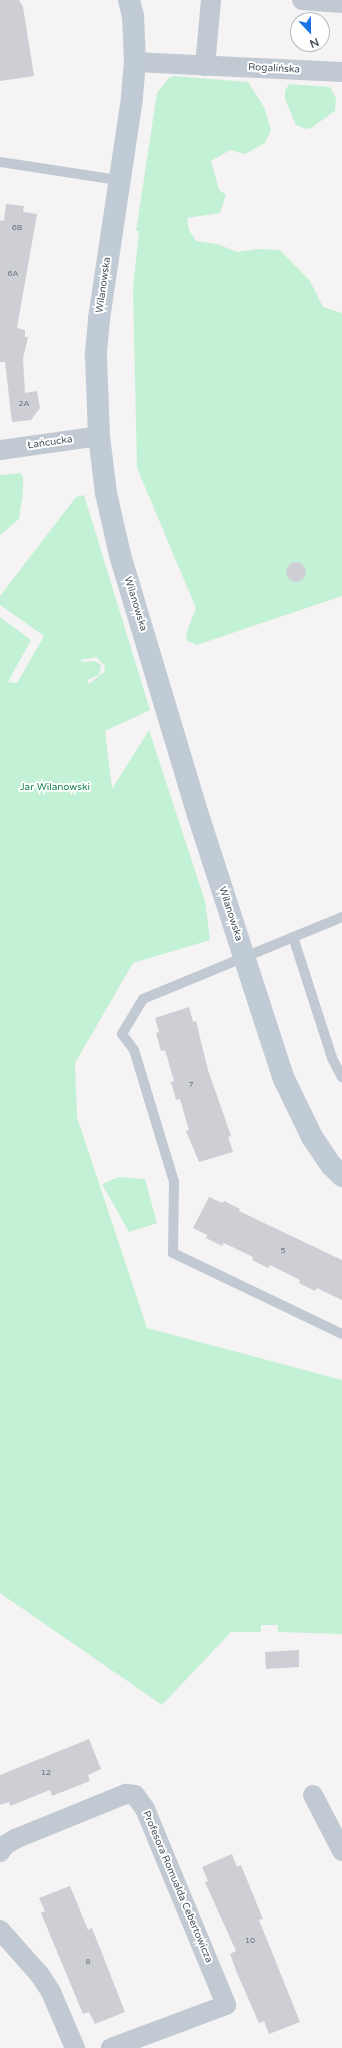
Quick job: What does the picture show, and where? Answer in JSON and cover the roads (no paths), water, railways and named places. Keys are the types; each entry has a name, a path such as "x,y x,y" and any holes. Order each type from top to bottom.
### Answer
{"street":[{"name":"Wilanowska","path":"129,0 133,16 135,62 99,319 96,357 99,436 106,493 120,555 198,815 284,1079 312,1137 331,1165 342,1176"},
{"path":"205,66 211,0"},
{"path":"302,0 342,3"},
{"name":"Rogalińska","path":"135,62 342,72"},
{"name":"Łańcucka","path":"0,450 99,436"},
{"name":"Profesora Romualda Cebertowicza","path":"0,1852 5,1844 15,1839 126,1794 134,1795 145,1809 226,2005 111,2048"},
{"path":"313,1795 342,1851"},
{"path":"0,1930 40,1975 51,1992 74,2048"}],"lane":[{"path":"0,162 118,180"},
{"path":"342,918 143,999 122,1034 134,1050 174,1182 173,1253 342,1334"},
{"path":"293,937 332,1058 342,1078"}],"park label":[{"name":"Jar Wilanowski","path":"55,788"}]}
